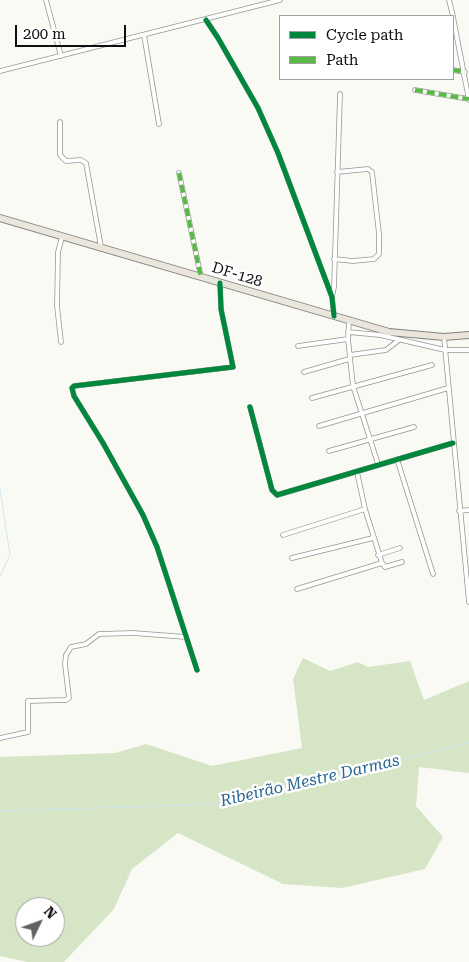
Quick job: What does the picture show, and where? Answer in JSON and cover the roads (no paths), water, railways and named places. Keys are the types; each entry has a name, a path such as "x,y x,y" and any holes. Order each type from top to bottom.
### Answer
{"main road":[{"name":"DF-128","path":"0,218 389,332 444,337 469,335"}],"street":[{"path":"46,0 61,56"},
{"path":"0,71 280,0"},
{"path":"449,0 453,15"},
{"path":"206,20 258,108 278,153 332,297"},
{"path":"415,90 469,100 466,74 454,21"},
{"path":"144,35 159,124"},
{"path":"454,70 466,74"},
{"path":"334,316 332,297 340,94"},
{"path":"60,122 60,156 66,161 81,160 86,163 101,248"},
{"path":"334,259 374,259 379,254 372,172 368,169 337,172"},
{"path":"179,173 201,277"},
{"path":"61,342 57,306 58,252 62,236"},
{"path":"197,670 158,547 103,443 74,396 72,388 74,386 233,367 221,309 220,283"},
{"path":"350,321 348,339 353,386 378,464"},
{"path":"348,332 380,335 445,350 469,350"},
{"path":"444,337 469,602"},
{"path":"298,346 348,339"},
{"path":"304,372 350,357 386,350 399,340"},
{"path":"312,398 432,365"},
{"path":"319,426 361,412 448,388"},
{"path":"250,407 254,429 274,493 277,495 453,443"},
{"path":"329,451 414,427"},
{"path":"396,459 433,574"},
{"path":"357,472 378,555 385,567 402,562"},
{"path":"283,535 365,509"},
{"path":"459,511 469,510"},
{"path":"292,558 373,538"},
{"path":"378,555 400,548"},
{"path":"297,589 382,563"},
{"path":"0,738 28,732 28,701 66,700 69,698 65,664 66,655 71,647 86,644 99,634 134,633 186,637"}],"waterway":[{"path":"0,489 10,555 0,576"},
{"name":"Ribeirão Mestre Darmas","path":"0,811 223,804 469,743"}]}
